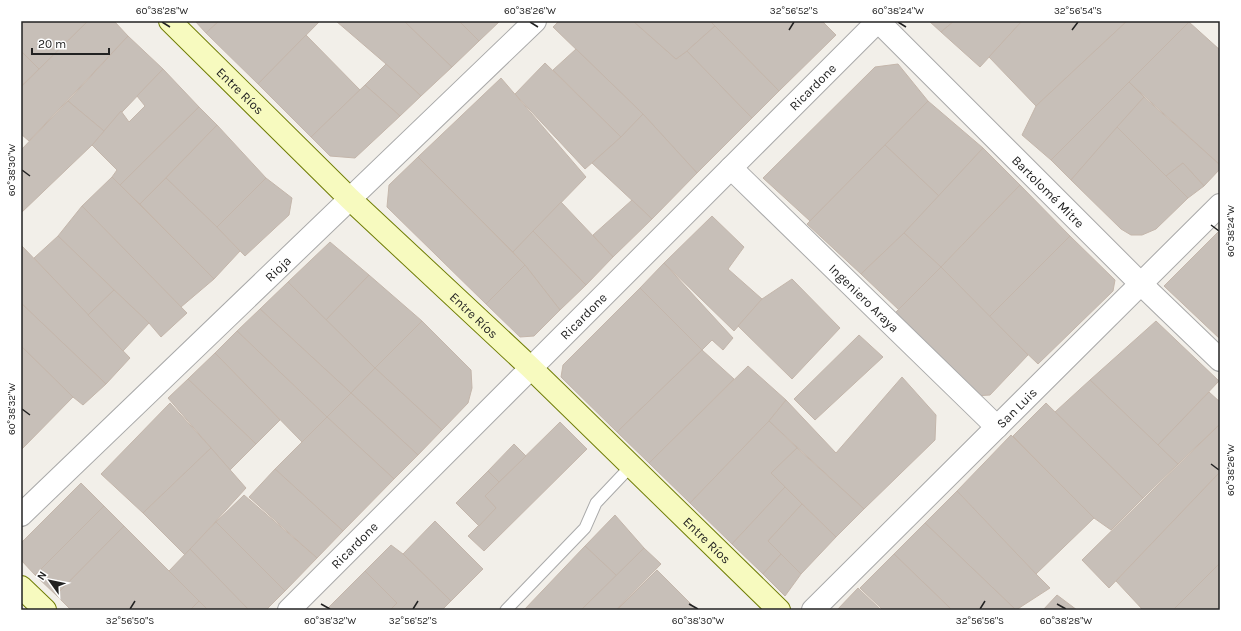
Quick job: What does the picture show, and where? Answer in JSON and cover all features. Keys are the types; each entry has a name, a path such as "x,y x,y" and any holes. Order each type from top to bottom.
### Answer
{"main road":[{"name":"Entre Ríos","path":"170,21 350,199 531,368 778,610"},
{"path":"21,587 44,610"}],"street":[{"name":"Rioja","path":"21,515 535,21"},
{"name":"Ricardone","path":"289,610 878,21"},
{"name":"Bartolomé Mitre","path":"878,21 1141,284 1220,360"},
{"name":"Ingeniero Araya","path":"731,168 997,427"},
{"name":"San Luis","path":"813,610 1220,205"}],"lane":[{"path":"506,610 585,528 596,504 631,466"}],"building":[{"path":"25,21 88,21 39,69 21,51 21,25"},
{"path":"88,21 114,21 128,36 29,141 21,134 21,87"},
{"path":"195,21 219,21 206,33"},
{"path":"219,21 320,21 258,84 206,33"},
{"path":"336,21 404,21 452,67 421,96"},
{"path":"404,21 459,21 479,41 452,67"},
{"path":"459,21 500,21 479,41"},
{"path":"559,21 633,21 676,59 687,51 752,118 697,173 643,114 553,27"},
{"path":"633,21 710,21 715,26 676,59"},
{"path":"710,21 822,21 836,35 779,91"},
{"path":"929,21 954,21 941,32"},
{"path":"954,21 1022,21 980,67 941,32"},
{"path":"1022,21 1127,21 1036,106 989,57"},
{"path":"1127,21 1190,21 1051,160 1022,135 1036,106"},
{"path":"1189,22 1220,50 1220,112 1218,115 1220,117 1220,165 1129,82"},
{"path":"715,26 779,91 752,118 687,51"},
{"path":"306,35 360,90 311,137 258,84"},
{"path":"128,36 163,69 104,131 68,101"},
{"path":"576,49 643,114 621,137 553,70"},
{"path":"21,51 39,69 21,86"},
{"path":"545,63 621,137 585,169 515,94"},
{"path":"386,64 421,96 400,116 365,85"},
{"path":"898,64 928,101 810,221 763,178 875,67"},
{"path":"163,69 199,107 120,185 112,177 117,170 92,145 121,111 129,122 145,106 137,96"},
{"path":"501,78 586,177 513,252 418,157"},
{"path":"1129,82 1144,97 1071,180 1051,160"},
{"path":"365,85 400,116 355,158 330,156 311,137"},
{"path":"1144,97 1220,165 1220,169 1204,186 1183,163 1166,176 1117,127"},
{"path":"68,101 104,131 92,145 21,213 21,150"},
{"path":"928,101 983,148 939,196 885,145"},
{"path":"199,107 217,125 140,204 120,185"},
{"path":"643,114 697,173 652,219 592,163 621,137"},
{"path":"217,125 266,178 217,227 166,178"},
{"path":"1117,127 1188,198 1156,229 1142,235 1131,235 1121,229 1071,180"},
{"path":"885,145 939,196 904,233 861,274 807,224"},
{"path":"983,148 1020,185 941,267 904,233"},
{"path":"418,157 525,265 486,304 387,207 389,185"},
{"path":"1183,163 1204,186 1188,198 1166,176"},
{"path":"112,177 214,279 181,307 82,206"},
{"path":"166,178 240,251 214,279 140,204"},
{"path":"266,178 292,198 289,215 245,256 217,227"},
{"path":"1020,185 1070,236 989,317 941,267"},
{"path":"632,200 652,219 613,257 593,235"},
{"path":"561,202 613,257 586,285 533,231"},
{"path":"82,206 187,313 161,337 149,323 58,236"},
{"path":"712,216 744,247 728,269 762,299 734,331 664,263"},
{"path":"1220,230 1220,339 1164,286"},
{"path":"533,231 586,285 560,310 513,252"},
{"path":"904,233 941,267 899,310 861,274"},
{"path":"58,236 114,290 88,315 34,258"},
{"path":"1070,236 1115,280 1113,291 1038,364 989,317"},
{"path":"330,242 369,275 326,320 288,282"},
{"path":"21,245 130,358 106,384 21,303"},
{"path":"664,263 733,338 723,350 712,340 702,350 640,288"},
{"path":"525,265 560,310 534,336 520,337 486,304"},
{"path":"941,267 1028,355 990,395 974,396 892,316"},
{"path":"369,275 422,321 375,368 326,320"},
{"path":"792,279 840,328 792,379 738,326 762,299"},
{"path":"288,282 375,368 351,393 260,309"},
{"path":"640,288 702,350 617,432 561,377 563,365"},
{"path":"114,290 149,323 123,351 88,315"},
{"path":"21,303 106,384 83,405 21,346"},
{"path":"260,309 351,393 327,417 237,331"},
{"path":"422,321 471,370 472,388 468,403 442,430 375,368"},
{"path":"1156,321 1219,381 1158,445 1090,380"},
{"path":"237,331 327,417 302,442 215,353"},
{"path":"859,335 883,357 815,420 794,399"},
{"path":"21,346 73,397 21,450"},
{"path":"702,350 734,379 649,463 617,432"},
{"path":"215,353 280,420 256,444 188,379"},
{"path":"748,366 786,400 769,421 690,503 649,463"},
{"path":"375,368 442,430 418,455 351,393"},
{"path":"902,377 936,415 935,440 864,509 769,421 786,400 836,453"},
{"path":"188,379 256,444 230,470 168,398"},
{"path":"1090,380 1178,464 1143,498 1055,412"},
{"path":"1209,392 1220,402 1220,424 1178,464 1158,445"},
{"path":"351,393 418,455 394,479 327,417"},
{"path":"170,403 211,448 143,513 101,474"},
{"path":"1046,403 1143,498 1111,530 1094,518 1013,436"},
{"path":"327,417 394,479 343,531 275,469"},
{"path":"769,421 797,448 771,473 785,487 732,544 690,503"},
{"path":"560,422 587,449 484,551 468,536 496,508 485,496"},
{"path":"1220,424 1220,472 1109,588 1082,560"},
{"path":"1011,435 1094,518 1036,574 957,491"},
{"path":"514,444 526,456 499,482 488,471"},
{"path":"211,448 246,488 185,555 143,513"},
{"path":"797,448 864,509 836,537 771,473"},
{"path":"275,469 343,531 317,558 249,497"},
{"path":"488,471 499,482 485,496 496,508 479,526 456,503"},
{"path":"1220,472 1220,563 1173,610 1143,610 1116,581"},
{"path":"81,483 104,506 35,575 21,560 21,543"},
{"path":"785,487 802,504 768,541 781,554 763,574 732,544"},
{"path":"957,491 1050,588 1016,610 925,523"},
{"path":"244,495 317,558 285,591 216,522"},
{"path":"802,504 836,537 801,574 768,541"},
{"path":"104,506 124,526 56,595 35,575"},
{"path":"615,515 644,548 617,576 585,546"},
{"path":"435,521 483,569 451,601 403,554"},
{"path":"216,522 285,591 266,610 248,610 190,549"},
{"path":"925,523 1016,610 952,610 894,554"},
{"path":"124,526 199,601 190,610 71,610 56,595"},
{"path":"391,545 403,554 451,601 442,610 390,610 397,603 365,571"},
{"path":"585,546 617,576 581,610 524,610"},
{"path":"644,548 661,564 616,610 581,610"},
{"path":"190,549 248,609 247,610 208,610 169,571"},
{"path":"781,554 801,574 785,596 763,574"},
{"path":"894,554 952,610 883,610 860,588"},
{"path":"1220,563 1220,610 1173,610"},
{"path":"657,570 697,610 617,610"},
{"path":"365,571 397,603 390,610 326,610"},
{"path":"858,588 881,610 837,610"},
{"path":"1057,595 1077,610 1043,610"},
{"path":"199,601 208,610 190,610"}]}
